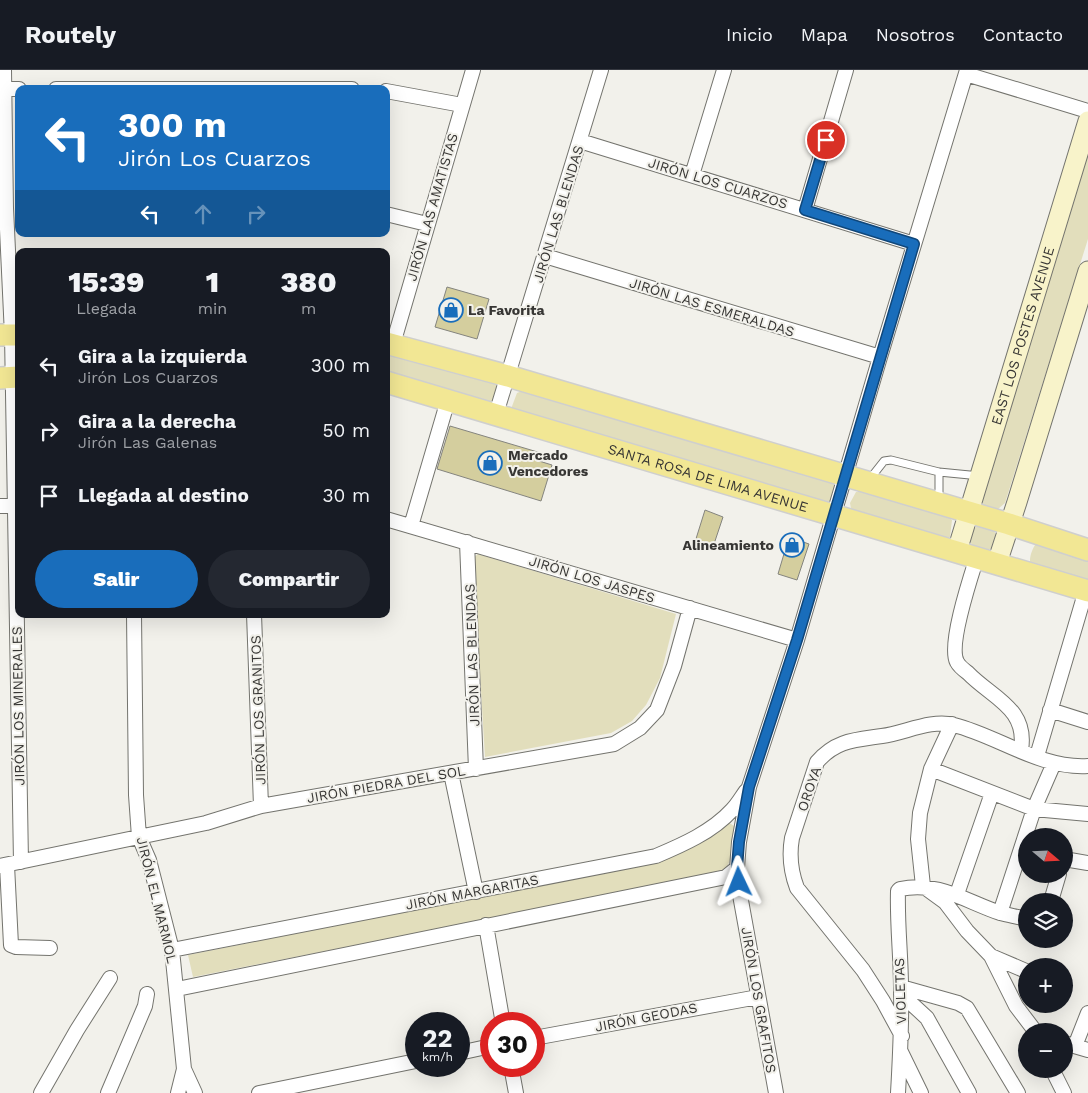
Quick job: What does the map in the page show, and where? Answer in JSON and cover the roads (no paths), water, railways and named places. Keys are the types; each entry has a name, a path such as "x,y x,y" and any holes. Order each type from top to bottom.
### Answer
{"main road":[{"name":"EAST LOS POSTES AVENUE","path":"977,557 969,512 1088,121"},
{"path":"977,557 1009,524 1088,271"},
{"path":"390,344 508,376 845,477 969,512 1088,550"},
{"name":"SANTA ROSA DE LIMA AVENUE","path":"390,383 1087,590"}],"street":[{"name":"JIRÓN LOS MINERALES","path":"4,70 12,208 10,378 15,506"},
{"name":"JIRÓN LAS AMATISTAS","path":"390,341 473,70"},
{"name":"JIRÓN LAS BLENDAS","path":"496,414 601,70"},
{"path":"692,175 724,70"},
{"path":"805,210 846,70"},
{"path":"966,72 1088,110"},
{"name":"JIRÓN LOS GRAFITOS","path":"776,1093 740,895 737,868 739,842 749,787 797,640 966,72"},
{"path":"4,89 15,89"},
{"path":"390,92 462,105"},
{"name":"JIRÓN LOS CUARZOS","path":"580,141 914,244"},
{"path":"390,215 427,224"},
{"name":"JIRÓN LAS ESMERALDAS","path":"545,256 880,357"},
{"path":"411,526 448,400"},
{"path":"0,506 15,506"},
{"name":"JIRÓN LOS JASPES","path":"390,520 797,640"},
{"name":"JIRÓN LAS BLENDAS","path":"467,542 476,768"},
{"path":"977,557 964,601 955,644 956,661 1014,714 1023,736 1020,750"},
{"path":"1036,756 1087,590"},
{"name":"JIRÓN PIEDRA DEL SOL","path":"4,866 206,823 261,806 614,744 640,728 657,710 674,666 690,608"},
{"name":"JIRÓN LOS MINERALES","path":"17,618 21,862"},
{"name":"JIRÓN EL MARMOL","path":"134,618 136,795 140,837 149,860 172,950 184,1069 195,1093"},
{"name":"JIRÓN LOS GRANITOS","path":"254,618 261,806"},
{"path":"1050,710 1088,722"},
{"name":"OROYA","path":"902,1036 883,1000 863,970 797,888 793,877 790,850 792,838 817,762 836,745 851,740 897,734 933,724 952,724 1054,763 1088,766"},
{"path":"952,724 931,769 920,813 918,839 923,886 945,902 967,931 991,956 1016,1006 1028,1023"},
{"path":"1030,828 1034,810 1054,763"},
{"path":"931,769 1034,810 1088,814"},
{"path":"452,773 476,892"},
{"name":"JIRÓN MARGARITAS","path":"172,950 656,856 695,838 713,827 732,811 749,787"},
{"path":"957,894 992,793"},
{"path":"1073,861 1088,863"},
{"path":"4,866 11,945 16,947 50,948"},
{"path":"177,988 726,877 737,868"},
{"path":"1000,912 1018,868"},
{"path":"923,886 957,894 1000,912 1018,917"},
{"name":"VIOLETAS","path":"898,1093 902,1036 897,918 898,892 900,889 923,886"},
{"path":"486,925 502,1012"},
{"path":"991,956 1018,968"},
{"path":"41,1093 77,1030 110,978"},
{"path":"901,990 927,1018 969,1093"},
{"path":"901,990 958,1003 967,1008 1018,1093"},
{"path":"108,1093 145,1006 148,994"},
{"name":"JIRÓN GEODAS","path":"545,1036 758,997"},
{"path":"1076,1046 1088,1013"},
{"path":"900,1052 921,1093"},
{"path":"259,1093 405,1064"},
{"path":"178,1093 184,1069"},
{"path":"513,1077 516,1093"},
{"path":"1056,1078 1064,1093"}],"lane":[{"path":"866,483 884,461 891,460 939,472 980,476"},
{"path":"939,472 939,504"}],"place":[{"name":"La Favorita","path":"451,310"},
{"name":"Mercado Vencedores","path":"490,463"},
{"name":"Alineamiento","path":"792,545"}]}
